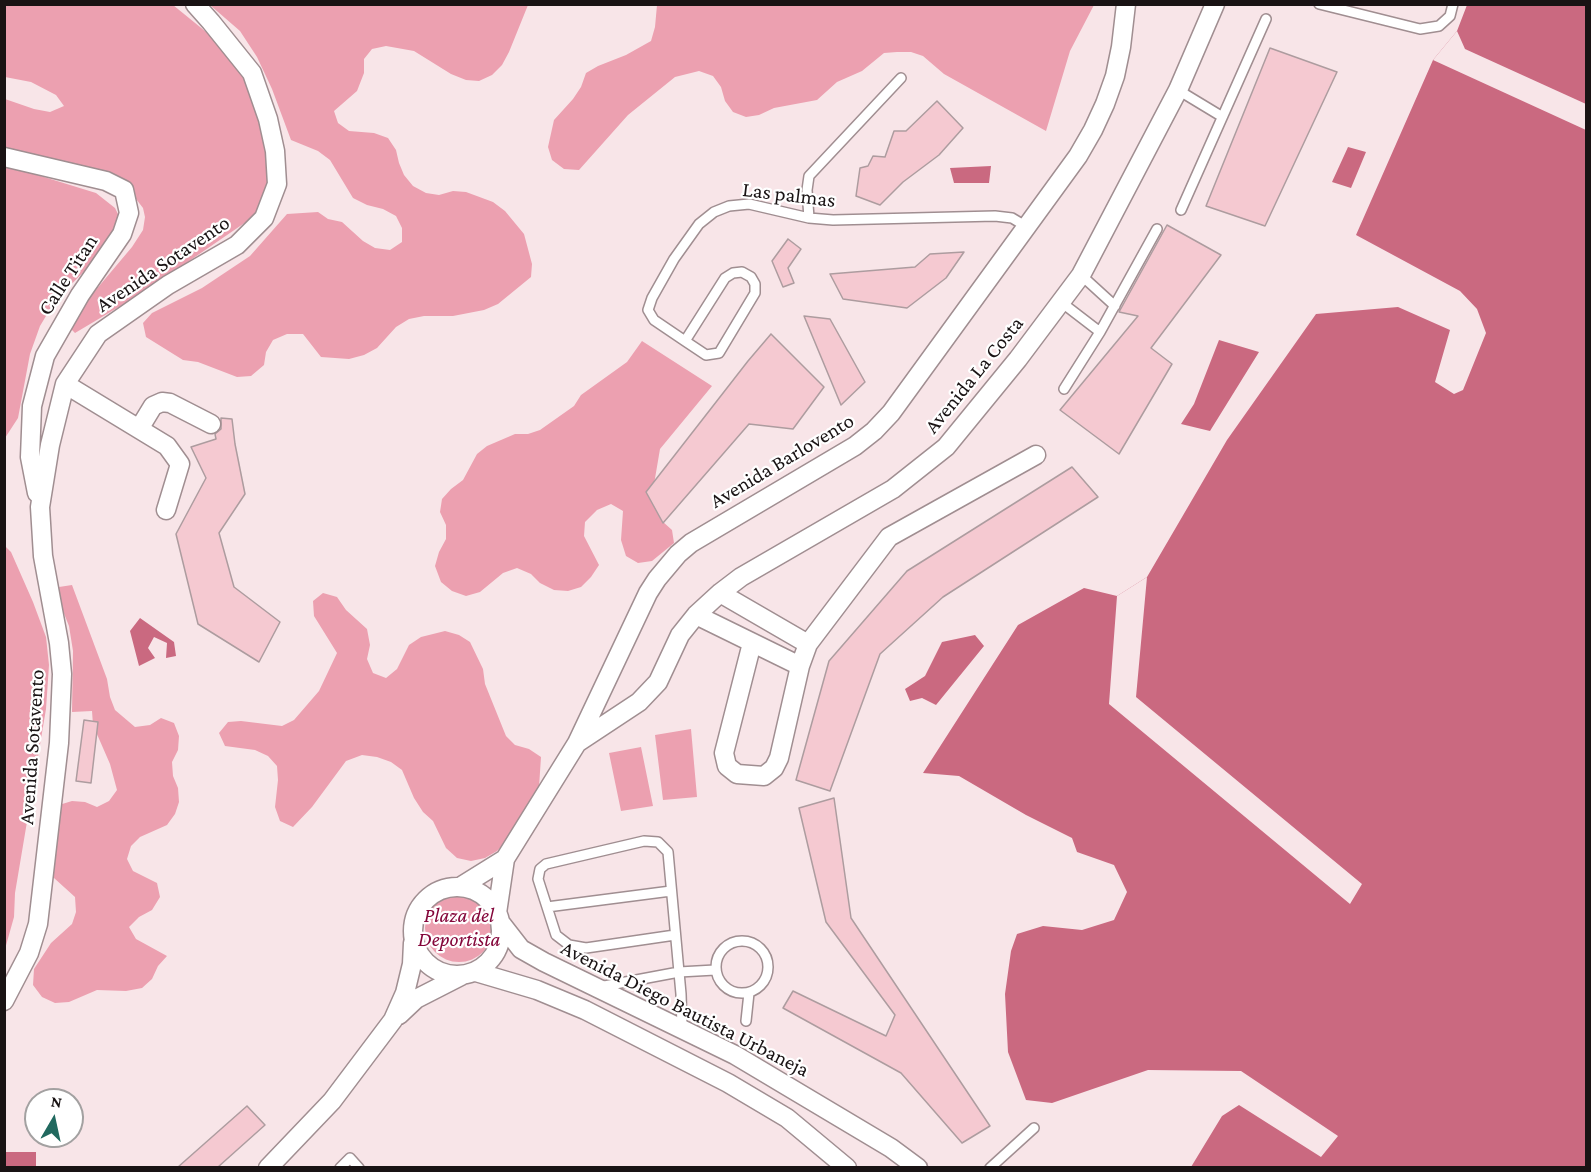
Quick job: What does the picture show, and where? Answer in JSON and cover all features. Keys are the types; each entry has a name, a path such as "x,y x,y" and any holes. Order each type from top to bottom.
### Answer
{"street":[{"name":"Avenida Sotavento","path":"4,1001 29,952 38,924 62,708 59,643 44,556 40,507 50,445 65,384 98,334 168,285 237,245 264,218 277,184 275,151 268,119 252,73 195,4"},
{"name":"Avenida Barlovento","path":"499,918 505,859 577,743 648,593 667,566 698,539 833,459 874,431 907,394 1078,156 1093,130 1115,76 1126,4"},
{"name":"Avenida La Costa","path":"577,743 639,702 658,682 680,635 696,615 720,593 741,577 893,489 946,447 985,401 1081,275 1178,90 1215,4"},
{"name":"Calle Titan","path":"4,158 106,181 124,190 129,213 122,234 80,295 45,356 32,406 30,457 40,507"},
{"path":"65,384 166,446 180,464 166,510"},
{"path":"139,429 153,406 162,402 170,403 212,424"},
{"path":"752,643 724,753 727,766 737,774 764,776 774,768 779,758 800,666 808,644 889,537 1036,455"},
{"path":"720,593 808,644"},
{"path":"696,615 800,666"},
{"name":"Avenida Barlovento","path":"460,887 505,859"},
{"path":"268,1167 332,1101 393,1020 417,999 488,963 497,951 501,937 499,918 488,900 475,891 460,887 443,889 429,896 417,909 412,925 412,964 405,993 393,1020"},
{"name":"Avenida Diego Bautista Urbaneja","path":"499,918 521,949 735,1055 796,1090 898,1162 918,1167"},
{"path":"413,941 419,956 430,968 445,974 468,974 537,990 585,1010 728,1083 787,1118 847,1167"}],"lane":[{"path":"1319,4 1420,28 1439,26 1449,16 1453,4"},
{"path":"1181,210 1266,19"},
{"path":"809,218 807,190 809,176 901,78"},
{"path":"1178,90 1221,116"},
{"name":"Las palmas","path":"685,341 725,278 742,272 751,277 755,284 755,294 718,353 706,355 685,341 654,320 648,310 652,297 674,259 699,224 714,212 729,206 749,204 809,218 833,220 995,216 1012,218 1027,227"},
{"path":"1064,389 1100,332 1157,229"},
{"path":"1081,275 1115,306"},
{"path":"1061,302 1100,332"},
{"path":"675,935 586,948 569,945 556,935 538,879 540,869 546,864 644,841 658,842 668,852 679,972 682,1028"},
{"path":"547,907 671,891"},
{"path":"743,940 757,945 767,956 769,971 762,985 749,993 734,993 721,984 715,970 718,955 728,944 743,940"},
{"path":"596,987 679,972 715,970"},
{"path":"746,1021 749,993"},
{"path":"990,1167 1034,1128"},
{"path":"340,1167 350,1158 359,1167"}],"green space":[{"path":"657,4 1094,5 1070,51 1046,131 944,74 923,56 911,52 884,53 862,71 837,82 817,100 774,108 759,115 746,117 733,112 713,76 699,71 675,77 628,115 579,170 564,169 552,160 548,147 554,120 573,99 586,73 651,41"},
{"path":"5,5 173,5 216,40 235,59 251,89 275,176 262,211 144,292 75,333 71,329 73,317 132,247 143,230 145,217 143,208 133,195 5,153 5,99 50,112 64,106 56,95 31,82 5,77"},
{"path":"210,5 528,5 509,52 502,65 492,75 479,81 466,80 451,74 414,51 386,46 372,49 364,59 364,73 357,91 334,111 338,123 349,131 374,133 388,138 396,150 404,175 413,186 426,193 439,195 453,191 466,192 493,202 505,211 524,234 532,264 531,277 498,304 484,310 453,316 424,316 409,319 396,327 377,348 349,359 321,357 303,334 287,334 273,340 266,352 264,365 251,376 237,377 198,362 183,360 146,337 143,323 152,313 202,288 250,256 287,214 318,212 328,219 342,222 363,241 375,248 390,250 402,242 402,228 396,216 353,198 330,160 318,151 291,140 257,57 240,31"},
{"path":"5,165 96,193 115,208 120,218 106,249 55,301 40,326 30,354 18,418 5,438"},
{"path":"642,341 712,386 660,449 652,496 662,521 672,530 674,543 652,561 638,563 626,556 621,540 623,511 611,504 597,510 585,522 584,536 599,565 581,587 568,591 554,590 540,583 531,574 517,568 503,573 480,592 466,596 452,591 441,582 435,566 446,539 446,525 440,512 442,499 463,480 477,454 487,446 515,434 528,434 540,430 574,406 581,395 627,362"},
{"path":"5,546 11,552 46,637 49,665 46,709 15,893 14,917 5,949"},
{"path":"72,585 107,679 115,710 135,727 150,725 161,718 174,723 179,736 178,750 172,762 179,802 175,814 167,825 140,837 131,846 127,859 133,871 157,883 160,897 152,910 139,917 129,927 136,939 167,956 158,966 152,979 142,988 126,991 97,990 69,1002 55,1003 42,997 33,985 34,969 51,943 72,924 76,912 75,897 54,878 49,864 59,805 72,801 85,802 97,807 109,801 117,790 110,764 93,725 92,711 72,712 73,651 69,626 61,606 59,587"},
{"path":"323,593 337,597 346,610 367,629 370,645 367,659 373,673 386,678 397,669 409,645 421,637 445,631 459,635 470,642 483,669 485,684 506,736 515,745 529,749 541,757 539,787 518,826 497,851 485,858 471,861 457,858 446,848 433,821 423,812 414,798 402,770 391,762 362,755 346,761 312,807 293,827 280,821 275,807 277,766 268,756 255,750 225,746 219,733 228,722 241,721 282,726 294,720 319,691 337,653 314,616 313,601"},
{"path":"691,729 697,797 663,800 655,735"},
{"path":"641,747 653,806 621,811 609,753"},
{"name":"Plaza del Deportista","path":"459,894 472,897 483,904 490,915 493,928 490,941 483,952 472,959 459,962 446,959 435,952 428,941 425,928 428,915 435,904 446,897"}],"shaded area":[{"path":"1467,5 1586,5 1586,1167 1191,1167 1222,1116 1239,1105 1321,1157 1338,1136 1241,1071 1148,1070 1052,1103 1026,1100 1008,1052 1005,994 1011,951 1017,934 1043,926 1082,930 1114,920 1127,892 1114,865 1077,852 1072,838 1026,815 959,776 923,773 1018,625 1084,588 1117,596 1147,577 1227,440 1316,314 1398,307 1450,330 1435,382 1454,394 1463,390 1486,333 1477,309 1460,291 1356,235 1433,60 1457,31"},
{"path":"1348,147 1366,152 1351,188 1332,182"},
{"path":"991,166 989,183 954,183 950,168"},
{"path":"1219,340 1259,352 1210,431 1181,424 1194,404"},
{"path":"140,618 174,642 176,656 166,658 167,643 154,637 148,648 155,658 139,666 130,631"},
{"path":"975,635 984,646 936,705 922,698 910,701 905,689 925,676 942,642"},
{"path":"5,1152 36,1152 36,1167 5,1167"}],"pier":[{"path":"1457,31 1465,49 1586,104 1586,130 1433,60"},
{"path":"1147,577 1136,697 1362,884 1350,904 1109,704 1117,596"}],"building":[{"path":"1270,48 1337,72 1265,226 1206,206"},
{"path":"937,101 963,128 939,155 903,182 880,205 856,196 860,168 868,166 873,156 885,157 894,131 906,131"},
{"path":"1167,225 1221,255 1151,348 1172,364 1119,454 1060,410 1138,316 1119,312"},
{"path":"788,239 801,249 788,268 794,283 783,287 772,261"},
{"path":"964,252 946,278 907,308 843,299 830,274 915,267 930,254"},
{"path":"804,316 830,319 865,382 841,405"},
{"path":"771,334 824,387 793,429 749,424 663,523 646,492"},
{"path":"221,418 232,419 245,494 219,533 234,587 280,622 259,662 198,624 176,534 206,478 191,447 216,439 215,434 221,429"},
{"path":"1072,467 1098,497 943,597 880,654 830,791 796,780 829,661 907,571"},
{"path":"84,720 98,722 91,783 76,781"},
{"path":"834,798 851,918 990,1126 962,1143 901,1073 783,1008 793,991 886,1036 895,1015 826,922 799,808"},
{"path":"247,1106 265,1125 218,1167 178,1167"}]}
